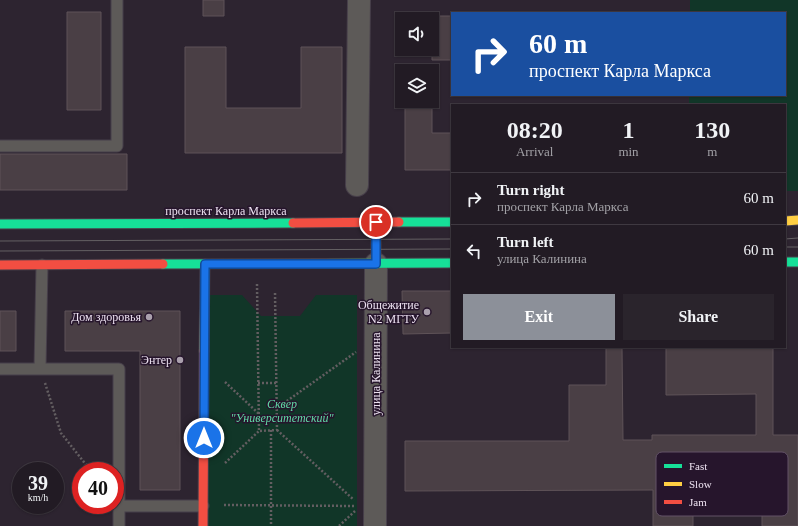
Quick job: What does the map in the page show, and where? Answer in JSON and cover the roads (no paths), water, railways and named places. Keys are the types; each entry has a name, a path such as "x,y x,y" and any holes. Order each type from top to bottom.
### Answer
{"main road":[{"path":"786,220 798,220"},
{"name":"улица Калинина","path":"376,222 376,264"},
{"name":"проспект Карла Маркса","path":"0,224 451,222"},
{"path":"786,262 798,262"},
{"path":"0,265 451,263"},
{"path":"203,526 205,264"}],"street":[{"path":"357,185 359,0"},
{"name":"улица Калинина","path":"375,526 376,264"}],"lane":[{"path":"0,146 117,146 117,0"},
{"path":"40,369 42,264"},
{"path":"0,369 119,369 119,462"},
{"path":"124,506 203,506"},
{"path":"119,514 119,526"}],"tram line":[{"path":"786,239 798,238"},
{"path":"0,241 451,239"},
{"path":"786,247 798,247"},
{"path":"0,251 451,249"}],"place":[{"name":"Общежитие N2 МГТУ","path":"427,312"},
{"name":"Дом здоровья","path":"149,317"},
{"name":"Энтер","path":"180,360"}],"park label":[{"name":"Сквер \"Университетский\"","path":"282,411"}]}
